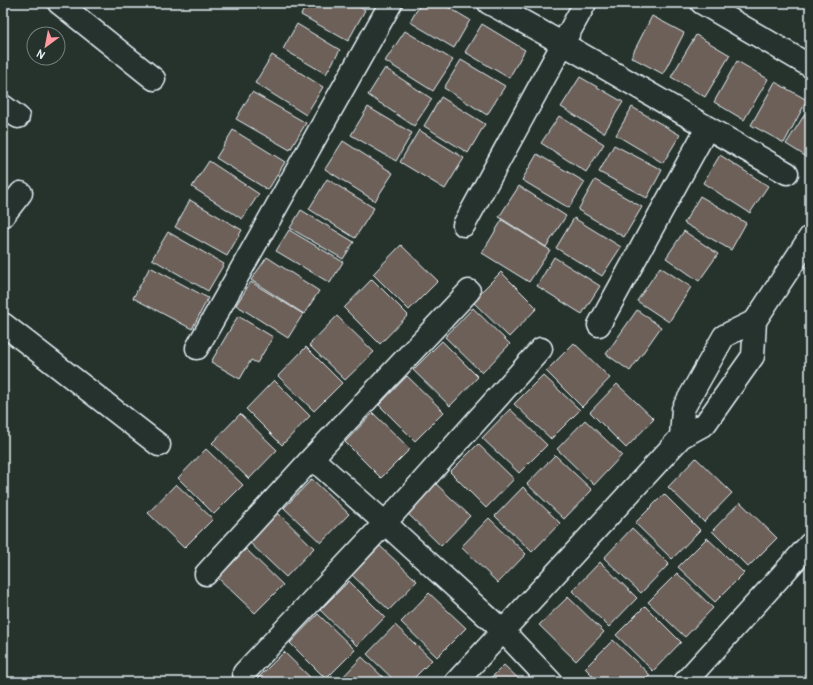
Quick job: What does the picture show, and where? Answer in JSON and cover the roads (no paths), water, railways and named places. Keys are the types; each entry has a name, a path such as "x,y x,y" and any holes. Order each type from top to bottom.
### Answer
{"street":[{"path":"59,3 154,79"},
{"path":"197,348 391,3"},
{"path":"489,3 563,43 707,128 787,172"},
{"path":"464,225 585,3"},
{"path":"702,3 810,66"},
{"path":"599,325 707,128"},
{"path":"3,216 20,193"},
{"path":"456,682 681,437 705,424 753,356 755,321 810,237"},
{"path":"206,574 312,458 469,291"},
{"path":"681,437 683,409 724,336 755,321"},
{"path":"3,324 159,445"},
{"path":"244,673 385,522 541,350"},
{"path":"312,458 385,522 503,631 551,682"},
{"path":"685,682 810,544"}]}
